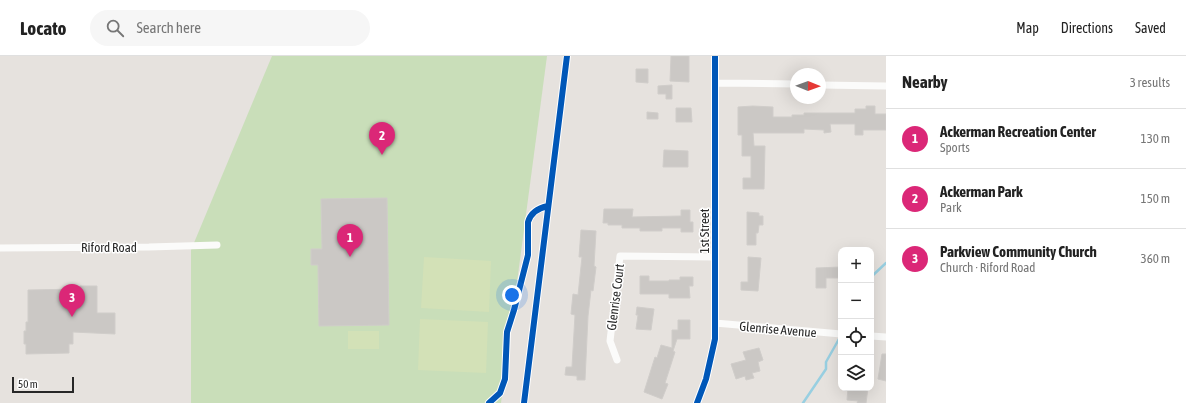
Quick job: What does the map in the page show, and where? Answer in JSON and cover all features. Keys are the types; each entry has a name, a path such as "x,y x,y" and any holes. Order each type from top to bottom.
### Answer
{"street":[{"name":"1st Street","path":"697,403 706,379 715,339 715,56"},
{"path":"715,83 790,84"},
{"path":"826,85 886,86"},
{"name":"Riford Road","path":"0,248 217,245"},
{"name":"Glenrise Court","path":"617,360 610,341 620,256 715,257"},
{"name":"Glenrise Avenue","path":"715,323 838,334"},
{"path":"874,336 886,337"}],"green space":[{"path":"272,56 547,56 501,403 191,403 191,250"},
{"path":"424,257 491,261 489,312 421,308"},
{"path":"420,319 488,322 486,373 418,370"},
{"path":"348,331 379,331 379,349 348,349"}],"building":[{"path":"671,56 689,56 689,82 670,81"},
{"path":"636,69 648,69 648,83 636,82"},
{"path":"672,85 672,99 666,99 666,94 658,94 658,86"},
{"path":"866,106 875,106 875,114 886,114 886,130 863,130 863,135 855,135 855,124 830,124 831,132 824,133 824,130 804,129 804,133 753,133 754,146 765,146 764,189 743,189 743,178 751,178 751,156 742,156 742,135 738,135 738,107 773,107 773,117 792,117 792,115 804,115 804,113 855,113 855,109 866,109"},
{"path":"676,108 691,108 692,122 676,122"},
{"path":"647,112 658,113 658,119 647,119"},
{"path":"664,150 688,151 688,167 663,167"},
{"path":"387,198 389,325 319,326 318,265 311,265 311,249 322,249 321,199"},
{"path":"604,209 633,209 632,217 681,216 681,210 690,210 690,222 693,222 693,232 681,232 681,228 662,228 662,231 640,231 640,228 622,228 622,225 608,225 608,223 603,223"},
{"path":"747,212 759,213 759,216 763,216 763,225 759,225 758,233 756,233 756,245 747,245"},
{"path":"581,230 596,231 594,266 596,267 593,291 591,290 588,316 585,380 577,380 577,376 565,375 566,367 572,367 575,315 571,314 573,294 578,295 582,257 579,257"},
{"path":"748,257 761,258 758,291 741,290 741,282 748,282"},
{"path":"838,267 838,278 826,278 826,288 816,288 816,268"},
{"path":"640,276 649,276 649,281 680,280 680,277 693,277 693,286 689,286 690,298 669,298 669,294 640,294"},
{"path":"80,286 97,286 97,313 115,313 115,334 73,332 73,344 69,344 69,353 26,354 24,331 26,331 26,322 28,322 28,290 80,289"},
{"path":"637,307 654,309 651,330 636,329 638,315 636,315"},
{"path":"678,320 690,320 690,339 677,339 673,351 675,352 665,383 668,384 662,399 644,392 655,357 657,358 661,345 672,348 672,330 678,330"},
{"path":"759,348 763,360 758,362 760,371 752,373 754,378 746,380 745,376 736,379 731,364 746,360 743,352"},
{"path":"882,354 886,354 886,381 878,379"},
{"path":"848,391 868,391 866,403 857,403 858,401 847,400"}],"waterway":[{"path":"874,274 886,263"},
{"path":"803,403 826,369 826,362 838,341"}],"cycle path":[{"path":"524,403 567,56"},
{"path":"697,403 706,379 715,339 715,56"},
{"path":"489,403 500,393 505,379 507,332 528,255 528,222 535,211 548,206"}],"place":[{"name":"Ackerman Park","path":"382,155"},
{"name":"Ackerman Recreation Center","path":"350,257"},
{"name":"Parkview Community Church","path":"72,317"}]}
